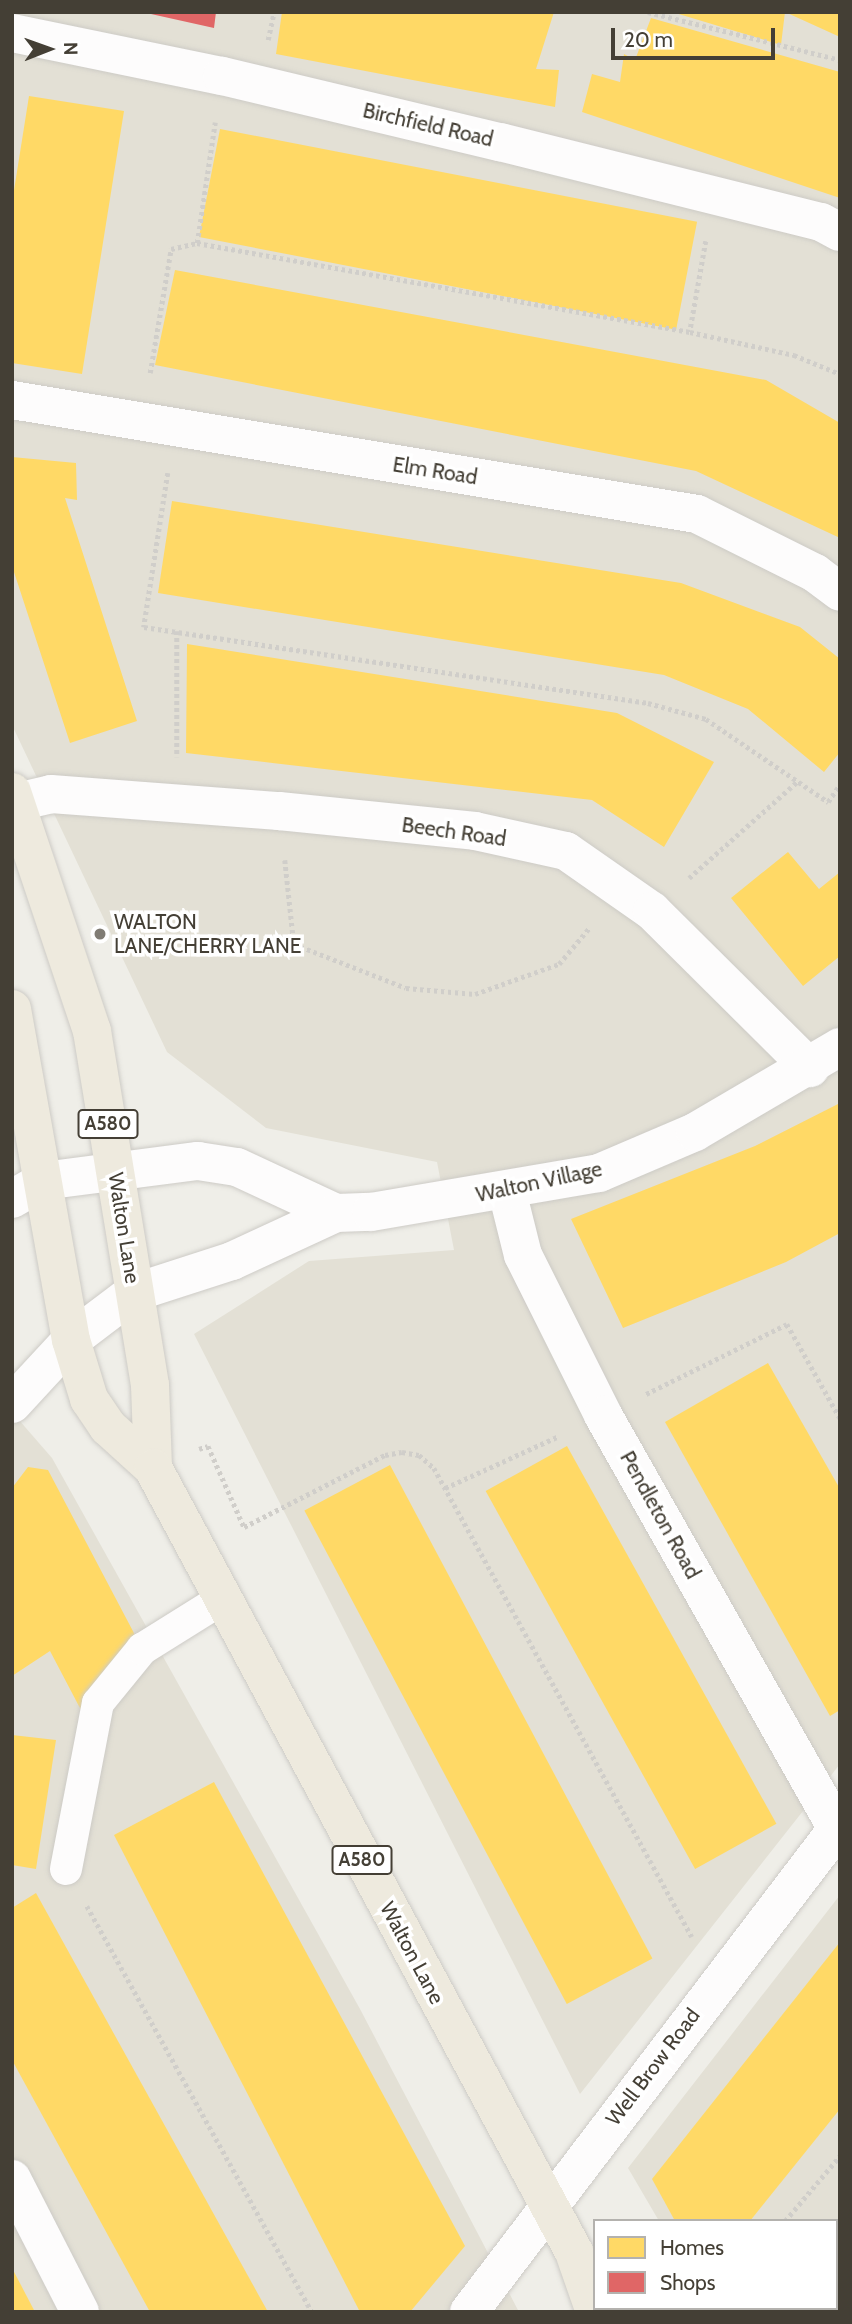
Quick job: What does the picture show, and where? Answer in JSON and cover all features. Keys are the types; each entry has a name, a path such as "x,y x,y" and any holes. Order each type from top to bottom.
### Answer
{"highway":[{"name":"Walton Lane","path":"14,797 92,1031 150,1385 153,1468"},
{"name":"Walton Lane","path":"12,1009 27,1190 89,1399 108,1427 153,1468 547,2205 584,2263 593,2303"}],"street":[{"name":"Birchfield Road","path":"12,33 222,76 821,222 840,232"},
{"name":"Elm Road","path":"12,400 697,514 815,573 840,592"},
{"name":"Beech Road","path":"14,797 51,794 279,811 475,831 566,851 652,911 825,1058"},
{"name":"Walton Village","path":"12,1404 71,1340 134,1293 232,1261 336,1213 371,1212 507,1191 599,1173 695,1132 825,1058"},
{"name":"Walton Village","path":"27,1190 115,1168 198,1161 237,1167 336,1213"},
{"name":"Pendleton Road","path":"507,1191 523,1255 603,1415 838,1827"},
{"name":"Well Brow Road","path":"469,2312 547,2205 838,1827"},
{"path":"12,2179 80,2312"}],"lane":[{"path":"66,1869 98,1703 142,1649 222,1599"}],"path":[{"path":"648,12 840,60"},
{"path":"197,243 222,76"},
{"path":"690,332 714,195"},
{"path":"840,374 794,355 690,332 197,243 171,249 144,626 648,703 706,719 828,802 840,784"},
{"path":"177,631 177,803"},
{"path":"652,911 798,781"},
{"path":"279,811 294,944 406,988 475,994 559,964 622,889"},
{"path":"445,1488 603,1415 787,1324 840,1418"},
{"path":"153,1468 208,1446 244,1527 385,1455 402,1452 419,1455 445,1488 718,1983"},
{"path":"66,1869 312,2312"},
{"path":"787,2219 840,2156"}],"shaded area":[{"path":"12,12 840,12 840,1764 580,2094 194,1334 309,1261 454,1250 437,1162 266,1128 167,1052 12,725"},
{"path":"12,1412 52,1458 360,2009 519,2312 12,2312"},
{"path":"840,1895 840,2312 711,2310 838,2310 838,2219 658,2219 628,2168"}],"building: Homes":[{"path":"282,12 554,12 536,69 559,70 555,107 276,54"},
{"path":"672,12 785,12 781,45"},
{"path":"785,12 840,12 840,37"},
{"path":"651,18 840,72 840,198 582,112 592,74 620,82 624,54 635,60"},
{"path":"29,96 124,111 82,374 12,363 12,203"},
{"path":"220,129 697,222 676,330 199,237"},
{"path":"175,270 766,380 840,423 840,538 696,471 155,365"},
{"path":"12,457 76,463 77,500 65,498 137,721 70,743 12,566"},
{"path":"172,501 681,583 800,627 840,659 840,752 824,772 748,709 664,675 158,593"},
{"path":"187,644 617,713 714,762 664,847 592,800 186,753"},
{"path":"788,852 819,889 840,872 840,956 803,986 731,898"},
{"path":"840,1103 840,1233 786,1262 623,1328 571,1219 755,1146"},
{"path":"768,1363 840,1489 840,1710 830,1716 665,1422"},
{"path":"567,1446 776,1824 695,1869 486,1491"},
{"path":"390,1465 652,1959 567,2004 304,1511"},
{"path":"28,1467 48,1470 135,1635 81,1710 50,1651 12,1676 12,1488"},
{"path":"12,1735 56,1740 36,1869 12,1865"},
{"path":"214,1782 465,2246 410,2312 360,2312 114,1835"},
{"path":"36,1893 268,2312 150,2312 12,2060 12,1908"},
{"path":"840,1942 840,2109 752,2219 674,2219 652,2179"},
{"path":"12,2268 35,2312 12,2312"}],"building: Shops":[{"path":"142,12 216,12 214,28"}],"place":[{"name":"WALTON LANE/CHERRY LANE","path":"100,934"}]}
